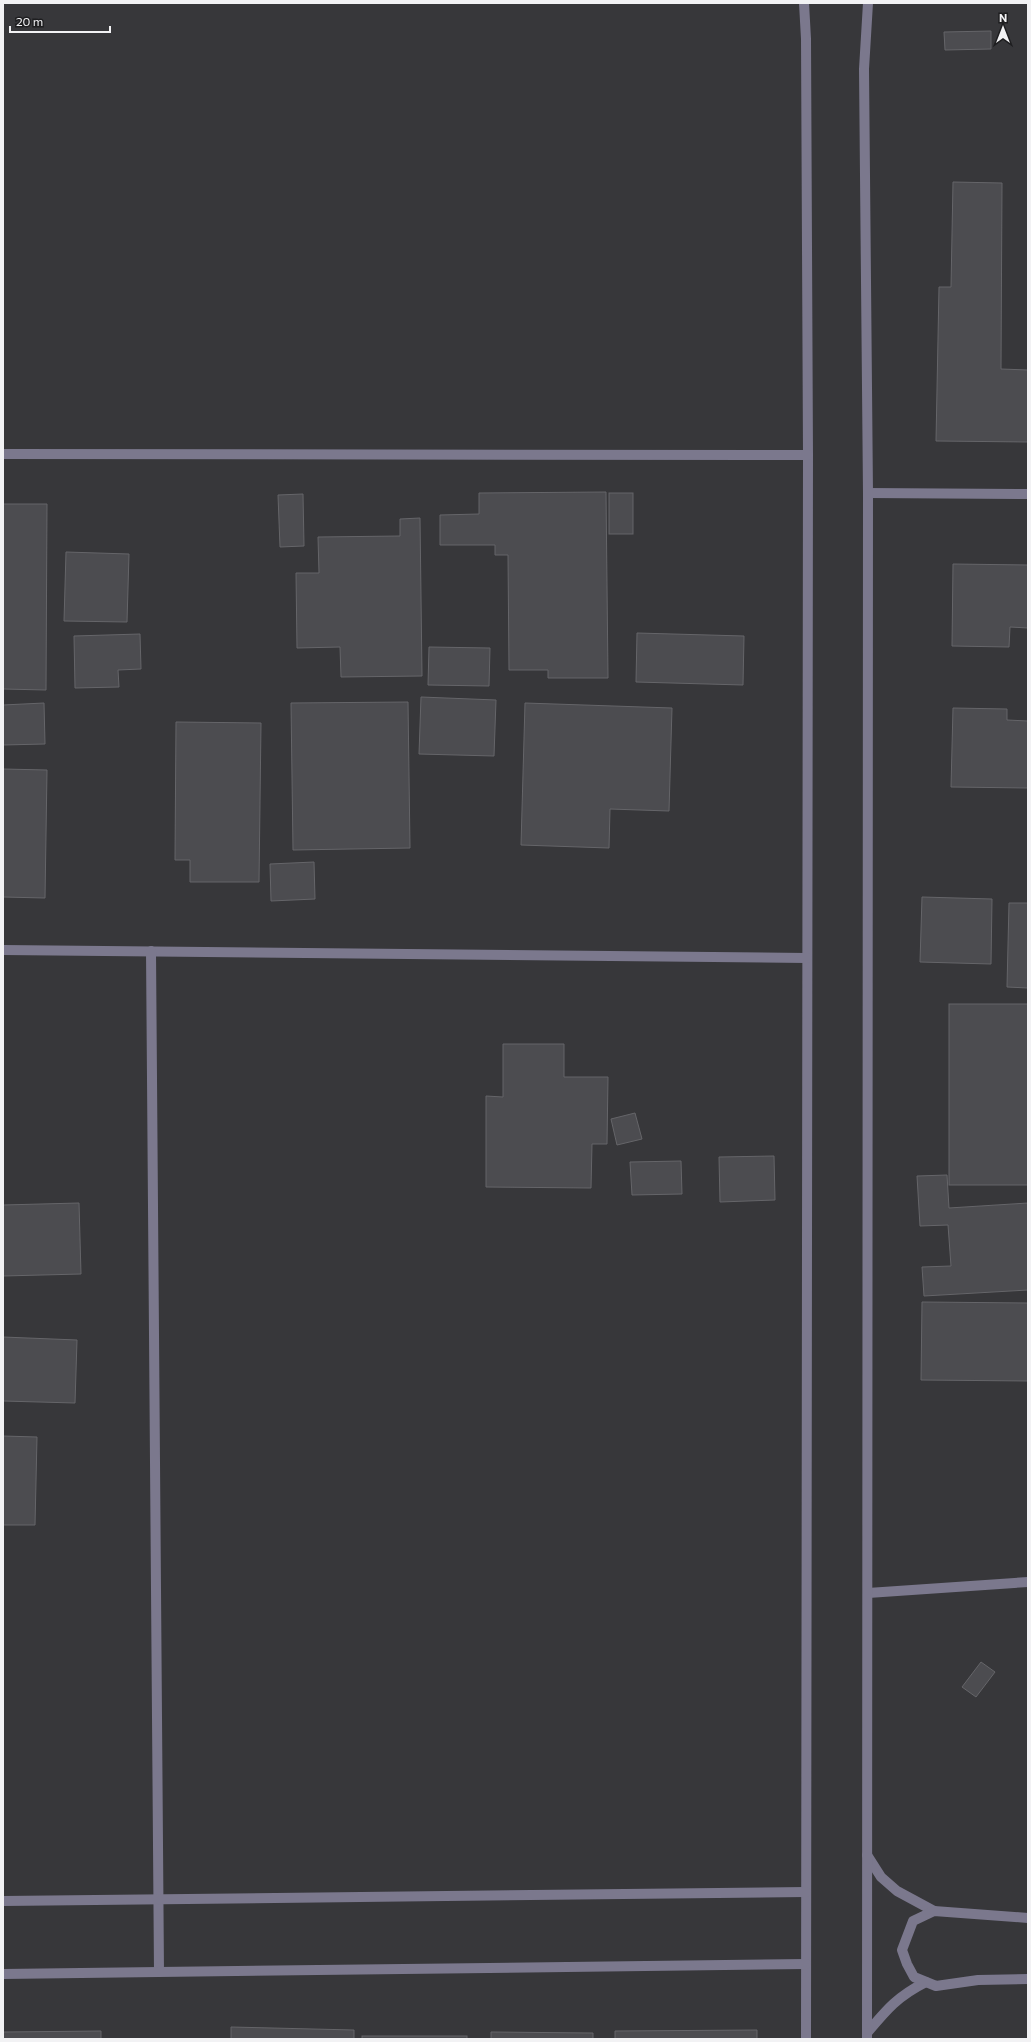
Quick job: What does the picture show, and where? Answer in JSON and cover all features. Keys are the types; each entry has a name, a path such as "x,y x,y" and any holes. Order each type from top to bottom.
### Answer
{"street":[{"path":"804,3 806,39 808,455 806,2039"},
{"path":"867,2036 868,493 864,69 868,3"},
{"path":"3,454 808,455"},
{"path":"868,493 1028,494"},
{"path":"3,950 807,958"},
{"path":"151,951 159,1972"},
{"path":"868,1593 1028,1582"},
{"path":"867,1855 881,1877 897,1891 934,1911 1028,1918"},
{"path":"3,1901 806,1892"},
{"path":"934,1911 913,1921 902,1950 914,1977 936,1986 978,1980 1028,1979"},
{"path":"3,1974 806,1964"},
{"path":"867,2036 890,2005 907,1991 926,1982"}],"building":[{"path":"991,31 991,49 945,50 944,32"},
{"path":"953,182 1002,183 1001,369 1028,370 1028,442 936,441 939,287 951,287"},
{"path":"606,492 608,678 548,678 548,670 509,670 508,555 495,555 495,545 440,545 440,515 479,514 479,493"},
{"path":"609,493 633,493 633,534 609,534"},
{"path":"303,494 304,546 280,547 278,495"},
{"path":"3,504 47,504 46,690 3,689"},
{"path":"420,518 422,676 341,677 340,647 297,648 296,573 319,573 318,537 400,536 400,519"},
{"path":"66,552 129,554 127,622 64,621"},
{"path":"953,564 1028,565 1028,628 1010,627 1009,647 952,646"},
{"path":"637,633 744,636 743,685 636,682"},
{"path":"140,634 141,669 118,670 119,687 75,688 74,636"},
{"path":"429,647 490,648 489,686 428,685"},
{"path":"421,697 496,700 494,756 419,754"},
{"path":"408,702 410,848 293,850 291,703"},
{"path":"44,703 45,744 3,745 3,705"},
{"path":"525,703 672,708 669,811 610,809 609,848 521,845"},
{"path":"953,708 1007,709 1007,720 1028,721 1028,788 951,787"},
{"path":"176,722 261,723 259,882 190,882 190,860 175,860"},
{"path":"3,769 47,770 45,898 3,897"},
{"path":"314,862 315,899 271,901 270,864"},
{"path":"922,897 992,899 991,964 920,962"},
{"path":"1009,903 1028,903 1028,988 1007,987"},
{"path":"949,1004 1028,1004 1028,1185 949,1185"},
{"path":"503,1044 564,1044 564,1077 608,1077 607,1144 592,1144 591,1188 486,1187 486,1096 503,1097"},
{"path":"635,1113 642,1139 617,1145 611,1119"},
{"path":"774,1156 775,1200 720,1202 719,1157"},
{"path":"681,1161 682,1194 632,1195 630,1162"},
{"path":"947,1175 949,1208 1028,1203 1028,1290 924,1296 922,1267 951,1266 948,1225 920,1226 917,1176"},
{"path":"79,1203 81,1274 3,1276 3,1205"},
{"path":"922,1302 1028,1303 1028,1381 921,1380"},
{"path":"3,1337 77,1340 75,1403 3,1401"},
{"path":"3,1436 37,1437 35,1525 3,1525"},
{"path":"981,1662 995,1672 976,1697 962,1687"},
{"path":"231,2027 354,2030 354,2039 231,2039"},
{"path":"757,2030 757,2039 615,2039 615,2031"},
{"path":"101,2031 101,2039 3,2039 3,2032"},
{"path":"491,2032 593,2033 593,2039 491,2039"},
{"path":"362,2036 467,2036 467,2039 362,2039"}]}
